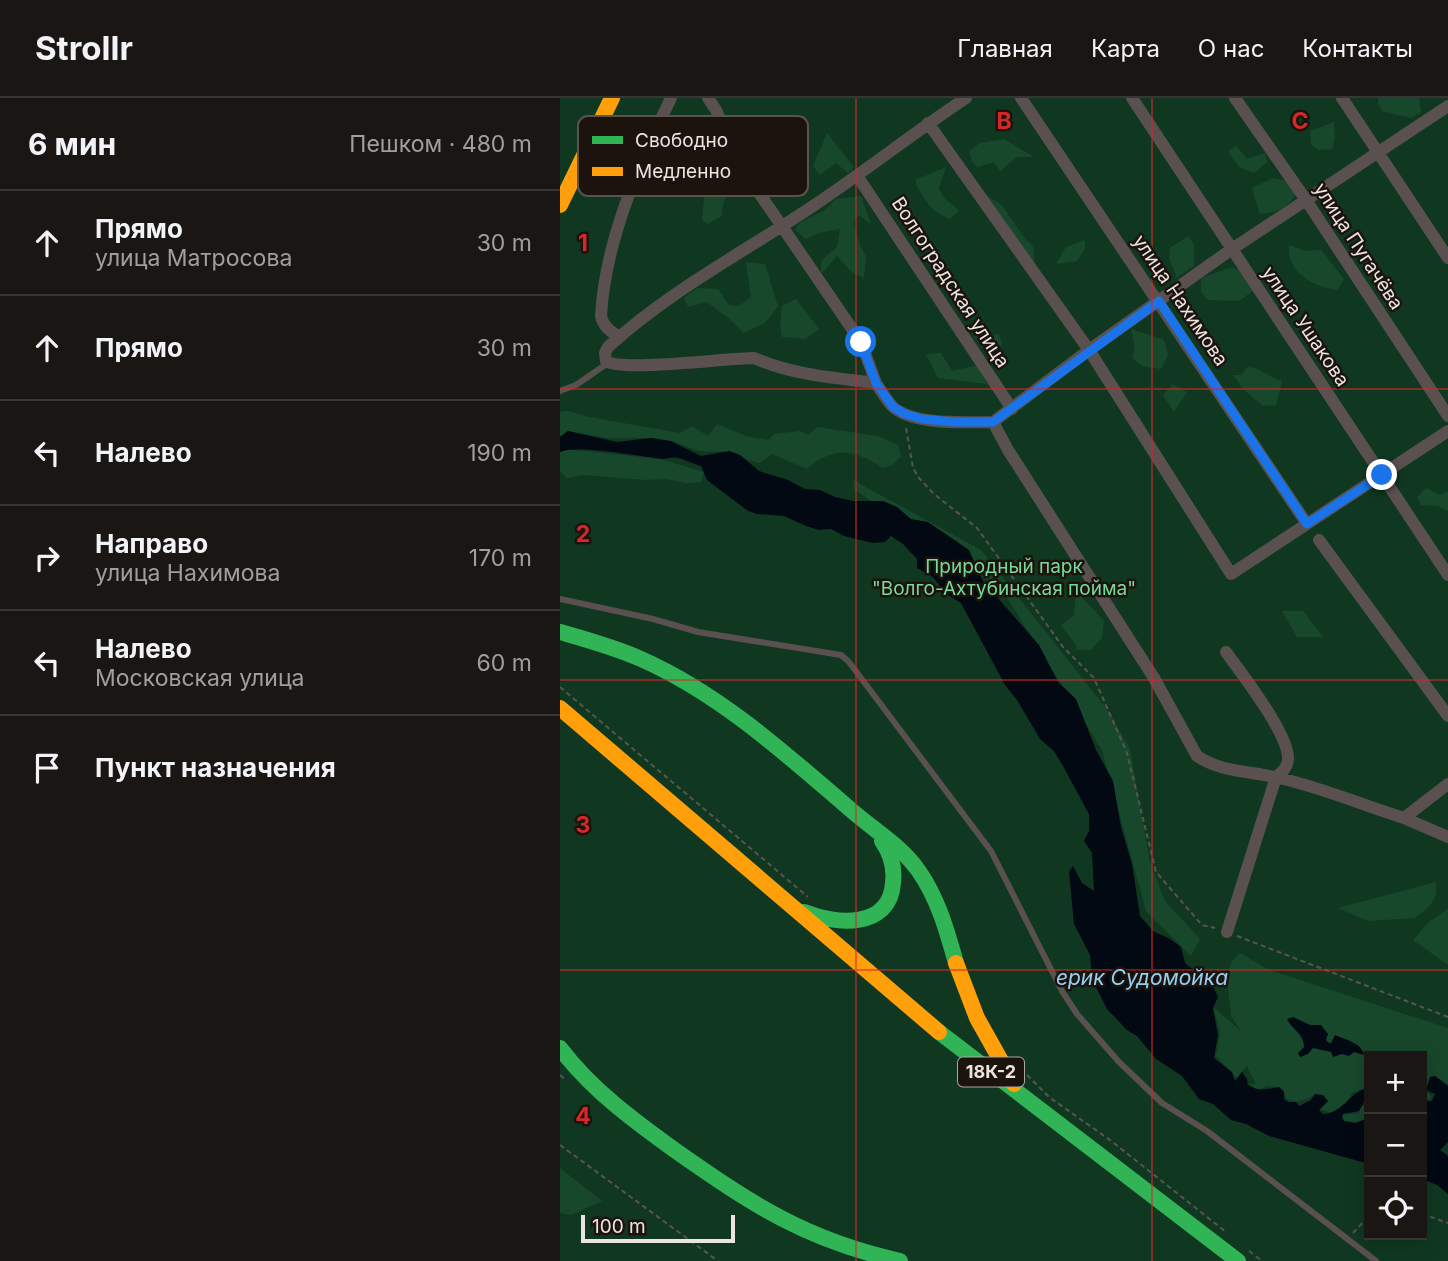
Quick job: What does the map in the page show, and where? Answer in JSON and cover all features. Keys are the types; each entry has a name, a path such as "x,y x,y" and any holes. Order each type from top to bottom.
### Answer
{"main road":[{"path":"589,116 597,98"},
{"path":"603,116 612,98"},
{"path":"560,177 578,139"},
{"path":"560,205 578,168"},
{"path":"560,632 609,645 688,683 745,720 867,824 891,840 919,871 943,917 965,992 982,1032 1020,1094"},
{"name":"18К-2","path":"560,708 961,1050 1240,1253"},
{"path":"785,902 809,915 842,922 856,922 881,911 890,898 895,882 894,863 889,849 867,824"},
{"path":"560,1048 600,1091 637,1123"},
{"path":"560,1069 743,1200 776,1220 841,1246 900,1261"}],"street":[{"path":"663,116 671,98"},
{"path":"708,98 719,116"},
{"path":"876,383 805,374 754,358 643,365 608,363 605,353 619,337 683,288 858,177 928,123 966,98"},
{"name":"улица Нахимова","path":"1021,98 1307,524"},
{"name":"улица Ушакова","path":"1132,98 1448,575"},
{"name":"улица Пугачёва","path":"1235,98 1306,200 1448,416"},
{"path":"1342,98 1448,258"},
{"path":"762,196 861,342 876,383 893,407 922,419 993,422 1232,249 1448,106"},
{"path":"928,123 1089,350 1231,575 1448,431"},
{"name":"Волгоградская улица","path":"858,177 1012,409"},
{"path":"619,337 602,322 601,316 612,254 632,196"},
{"path":"993,422 1008,450 1154,678 1197,756 1206,763 1226,769 1276,777 1404,818 1448,837"},
{"path":"1319,540 1448,716"},
{"path":"1226,652 1253,687 1284,741 1288,758 1285,769 1276,777 1227,932"},
{"path":"1404,818 1448,784"}],"lane":[{"path":"560,391 576,385 608,363"},
{"path":"560,598 698,632 841,655 991,851 1062,991 1077,1014 1110,1053 1162,1103 1208,1132 1376,1261"}],"path":[{"path":"905,414 913,468 919,478 934,494 976,528 1063,647 1094,678 1127,752 1156,872 1202,925 1227,932 1448,1017"},
{"path":"560,687 812,900"},
{"path":"1020,1068 1049,1097 1110,1140 1233,1238"},
{"path":"560,1145 718,1261"},
{"path":"1427,1216 1448,1223"},
{"path":"1346,1238 1364,1222"},
{"path":"1240,1253 1262,1261"}],"green space":[{"name":"Природный парк \"Волго-Ахтубинская пойма\"","path":"560,98 1448,98 1448,1261 560,1261"},
{"path":"1378,98 1419,98 1421,113 1411,118 1382,111"},
{"path":"1334,122 1335,139 1332,149 1319,150 1311,145 1310,131"},
{"path":"827,133 854,167 848,173 836,163 820,175 813,166"},
{"path":"1004,139 1034,157 1017,157 1000,171 994,162 978,167 972,162 969,151 980,143"},
{"path":"1236,146 1247,159 1265,153 1267,162 1254,173 1239,167 1228,151"},
{"path":"946,167 939,188 943,197 959,210 950,219 928,204 915,180"},
{"path":"1273,178 1289,181 1299,189 1283,208 1260,214 1252,188"},
{"path":"986,195 1002,205 1025,239 1033,246 1035,265"},
{"path":"704,196 726,196 722,216 708,224 702,220"},
{"path":"861,196 871,224 859,215 853,223 866,255 864,278 853,273 837,256 821,274 821,261 837,247 840,229 806,239 795,230 801,222 825,210 836,199"},
{"path":"1188,236 1194,244 1194,266 1175,279 1169,258 1170,248"},
{"path":"1085,240 1085,248 1077,261 1056,264 1066,247"},
{"path":"1289,245 1305,251 1321,250 1344,279 1337,290 1303,277 1292,264"},
{"path":"746,262 765,264 778,306 765,323 743,333 707,302 688,307 684,298 697,288 718,289 729,305 739,306 751,297"},
{"path":"1232,267 1248,273 1254,290 1239,301 1208,300 1201,292 1201,278"},
{"path":"796,299 819,329 805,339 782,337 782,306"},
{"path":"1131,329 1164,340 1168,355 1161,369 1142,366 1132,358 1135,349"},
{"path":"999,334 1002,345 987,352 974,337"},
{"path":"941,353 952,371 977,365 987,384 938,378 926,354"},
{"path":"1248,367 1282,381 1276,405 1263,406 1243,389 1233,375 1241,375"},
{"path":"1173,384 1187,392 1174,412 1163,395"},
{"path":"568,411 680,433 692,426 708,436 717,424 746,436 768,440 774,434 800,431 808,435 817,427 878,436 898,445 901,456 892,465 882,468 853,454 835,454 826,456 807,469 772,454 760,463 651,438 607,438 568,431 560,436 560,412"},
{"path":"560,450 660,459 704,472 701,482 687,483 665,479 583,475 567,478 560,472"},
{"path":"853,480 981,550 1109,712 1130,749 1150,862 1165,901 1200,939 1191,956 1146,911 1102,750 1003,591 854,489"},
{"path":"1426,488 1440,495 1448,491 1448,511 1438,506 1421,505 1417,497"},
{"path":"1076,591 1104,621 1102,638 1091,650 1076,650 1076,645 1061,625 1074,615"},
{"path":"1282,611 1303,611 1323,637 1297,637"},
{"path":"1436,882 1436,895 1430,906 1415,918 1368,921 1338,908"},
{"path":"1448,909 1448,965 1413,940 1429,922"},
{"path":"1240,953 1269,970 1448,1028 1448,1084 1435,1076 1430,1077 1427,1087 1427,1051 1364,1051 1364,1089 1352,1093 1347,1102 1331,1113 1320,1109 1328,1101 1315,1094 1305,1100 1295,1101 1287,1099 1282,1088 1268,1086 1257,1090 1250,1084 1256,1084 1247,1066 1236,1078 1216,1056 1220,1032 1213,1007 1241,1031 1231,1016 1227,978 1231,962"},
{"path":"1364,1106 1364,1119 1358,1122 1344,1121 1343,1114 1358,1114"},
{"path":"560,1168 602,1201 571,1215 560,1213"}],"water":[{"name":"ерик Судомойка","path":"568,431 617,442 651,438 671,441 701,456 729,451 740,455 759,471 788,480 805,489 820,490 853,501 883,501 897,507 911,519 928,522 969,550 983,581 1039,645 1058,682 1076,699 1096,750 1113,781 1121,827 1132,864 1140,916 1153,931 1181,947 1185,963 1208,980 1218,997 1213,1008 1218,1035 1214,1058 1232,1072 1235,1081 1242,1072 1248,1085 1259,1089 1279,1087 1284,1092 1284,1099 1296,1102 1299,1106 1311,1100 1315,1094 1323,1095 1328,1101 1319,1110 1323,1114 1336,1111 1364,1089 1364,1102 1359,1111 1343,1114 1342,1118 1355,1123 1364,1120 1364,1163 1269,1136 1246,1124 1231,1120 1213,1104 1199,1099 1182,1076 1156,1059 1137,1036 1127,1030 1107,1009 1092,979 1090,955 1074,924 1069,872 1073,866 1082,883 1094,891 1092,853 1084,841 1089,831 1089,814 1054,751 1040,739 1005,685 961,603 946,594 933,577 917,568 917,559 903,544 891,536 885,542 873,543 844,536 831,529 819,530 784,516 748,511 707,480 701,466 679,458 664,459 580,449 560,452 560,437"},
{"path":"1293,1017 1310,1025 1321,1025 1328,1034 1326,1040 1329,1043 1335,1035 1357,1045 1364,1055 1354,1052 1349,1056 1342,1054 1333,1057 1331,1052 1313,1048 1300,1057 1298,1053 1304,1047 1303,1042 1287,1019"},
{"path":"1435,1076 1448,1086 1448,1142 1440,1150 1448,1156 1448,1194 1427,1181 1427,1101 1432,1101 1435,1094 1427,1090 1430,1077"}],"traffic: fast":[{"path":"560,632 631,655 698,689 751,727 887,838 904,853 925,881 941,915 956,963"},
{"path":"804,912 845,921 872,916 882,909 890,898 893,883 892,861 882,841"},
{"path":"939,1032 1238,1261"},
{"path":"560,1048 614,1104 730,1188 808,1231 836,1243 900,1261"}],"traffic: slow":[{"path":"603,116 612,98"},
{"path":"560,205 578,168"},
{"path":"560,708 939,1032"},
{"path":"956,963 977,1018 1014,1084"}],"route":[{"path":"861,342 876,383 893,407 922,419 993,422 1159,301 1307,524 1382,475"}]}
